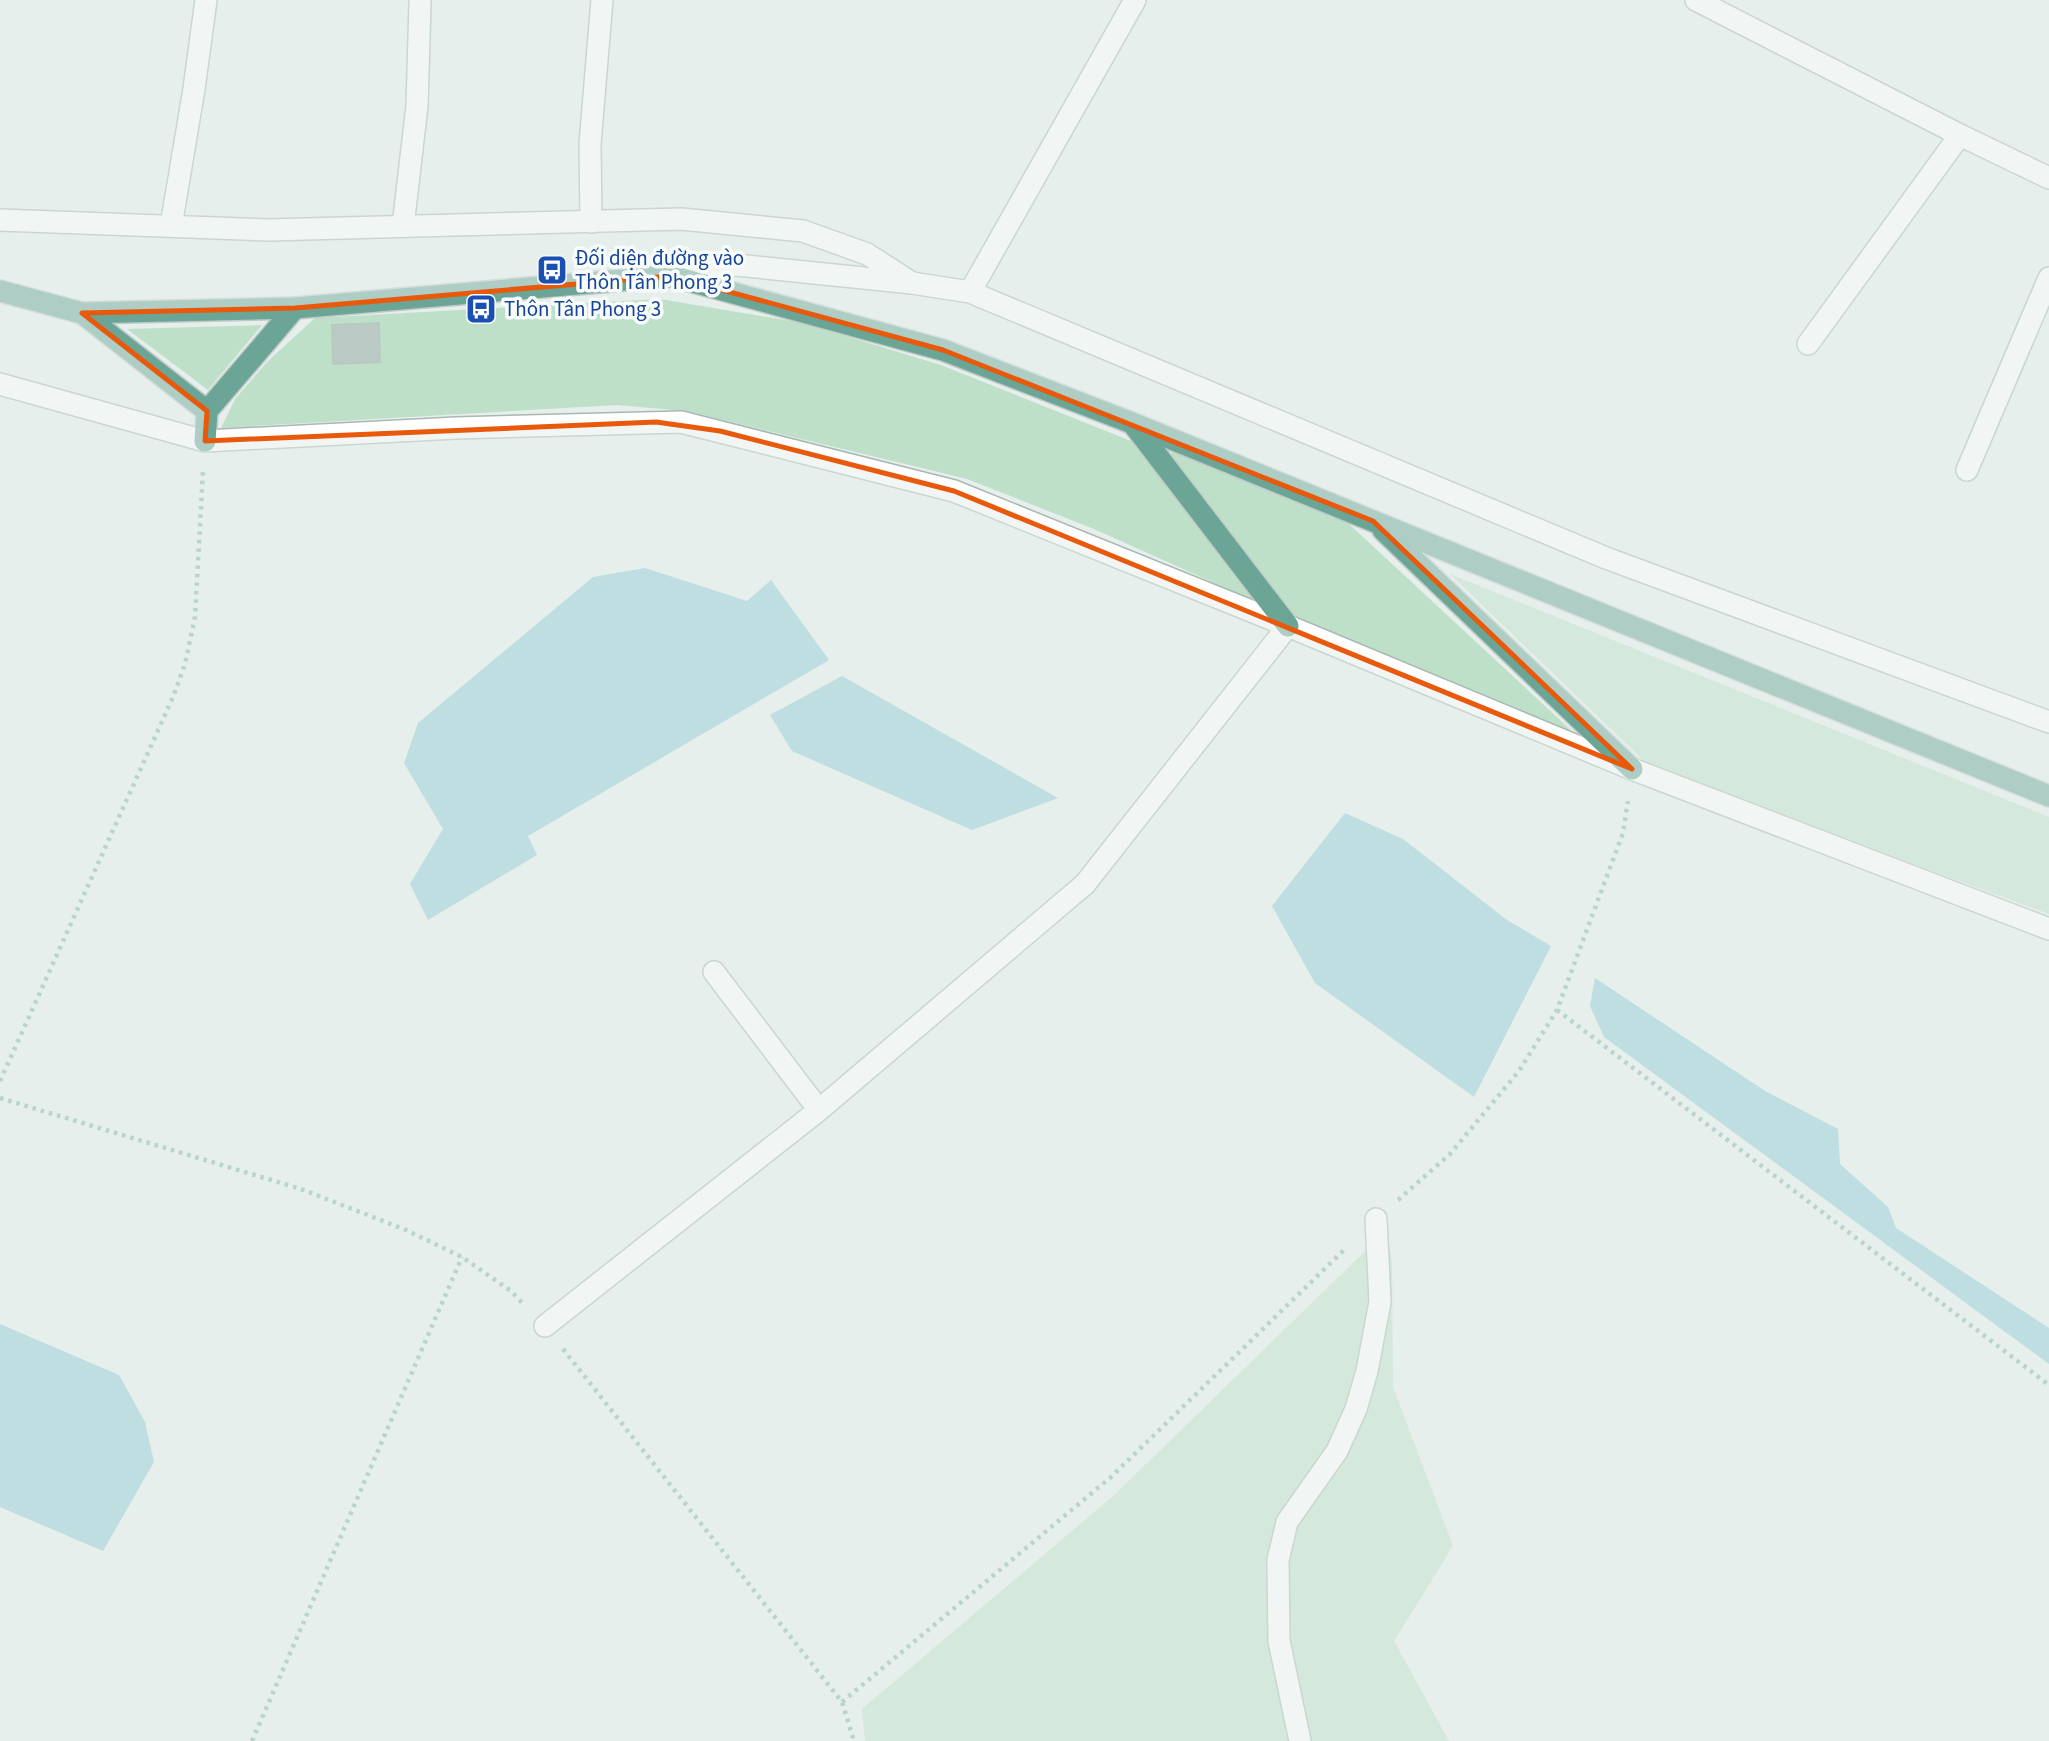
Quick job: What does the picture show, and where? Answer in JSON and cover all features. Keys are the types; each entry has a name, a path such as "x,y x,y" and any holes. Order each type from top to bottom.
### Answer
{"main road":[{"path":"0,291 82,313 295,308 671,276 943,350 1132,423 2049,796"},
{"path":"205,441 206,411 295,308"},
{"path":"82,313 206,411"},
{"path":"1132,423 1288,626"},
{"path":"1373,521 1632,769"}],"street":[{"path":"171,226 206,0"},
{"path":"591,222 590,144 602,0"},
{"path":"970,292 1135,0"},
{"path":"1696,0 1960,135 2049,177"},
{"path":"403,226 417,106 420,3"},
{"path":"1808,344 1960,135"},
{"path":"0,220 268,230 681,219 803,231 867,254 912,283"},
{"path":"671,276 737,265 912,283 970,292 1606,558 2049,722"},
{"path":"1967,470 2049,278"},
{"path":"0,384 205,441 469,428 681,422 954,491 1632,769 2049,929"},
{"path":"545,1326 819,1110 1086,884 1288,626"},
{"path":"714,972 819,1110"},
{"path":"1300,1741 1279,1641 1278,1560 1287,1522 1337,1451 1356,1409 1367,1371 1380,1302 1376,1219"}],"path":[{"path":"0,1081 173,697 185,664 195,617 205,441"},
{"path":"842,1702 1111,1477 1376,1219 1450,1154 1519,1071 1557,1010 1623,833 1632,769"},
{"path":"1557,1010 2049,1385"},
{"path":"0,1098 301,1189 406,1230 462,1257 511,1291 545,1326 842,1702 854,1741"},
{"path":"252,1741 462,1257"}],"highlighted area":[{"path":"671,276 943,350 1373,521 1632,769 954,491 720,431 656,422 205,441 207,411 82,313 295,308"}],"green space":[{"path":"660,299 803,323 941,365 1131,441 1261,604 1094,529 967,479 686,411 617,405 221,428 235,399 268,361 315,318"},
{"path":"262,325 208,390 127,329"},
{"path":"1174,449 1348,523 1573,732 1293,619 1169,458"},
{"path":"1450,574 2049,817 2049,914 1645,762"},
{"path":"1387,1230 1392,1263 1393,1387 1453,1546 1394,1641 1449,1741 865,1741 862,1709 1112,1497"}],"water":[{"path":"645,568 747,601 771,580 829,660 528,836 537,855 428,920 410,884 443,829 404,763 418,723 593,577"},
{"path":"842,676 1058,798 972,830 792,751 770,715"},
{"path":"1345,813 1403,839 1507,920 1551,946 1474,1097 1315,983 1272,906"},
{"path":"1595,978 1765,1091 1838,1129 1840,1164 1888,1207 1896,1228 2049,1328 2049,1364 1604,1037 1590,1006"},
{"path":"0,1324 119,1375 145,1422 154,1462 103,1551 0,1507"}],"building":[{"path":"379,323 380,362 333,364 332,325"}],"place":[{"name":"Đối diện đường vào Thôn Tân Phong 3","path":"552,270"},
{"name":"Thôn Tân Phong 3","path":"481,309"}]}
